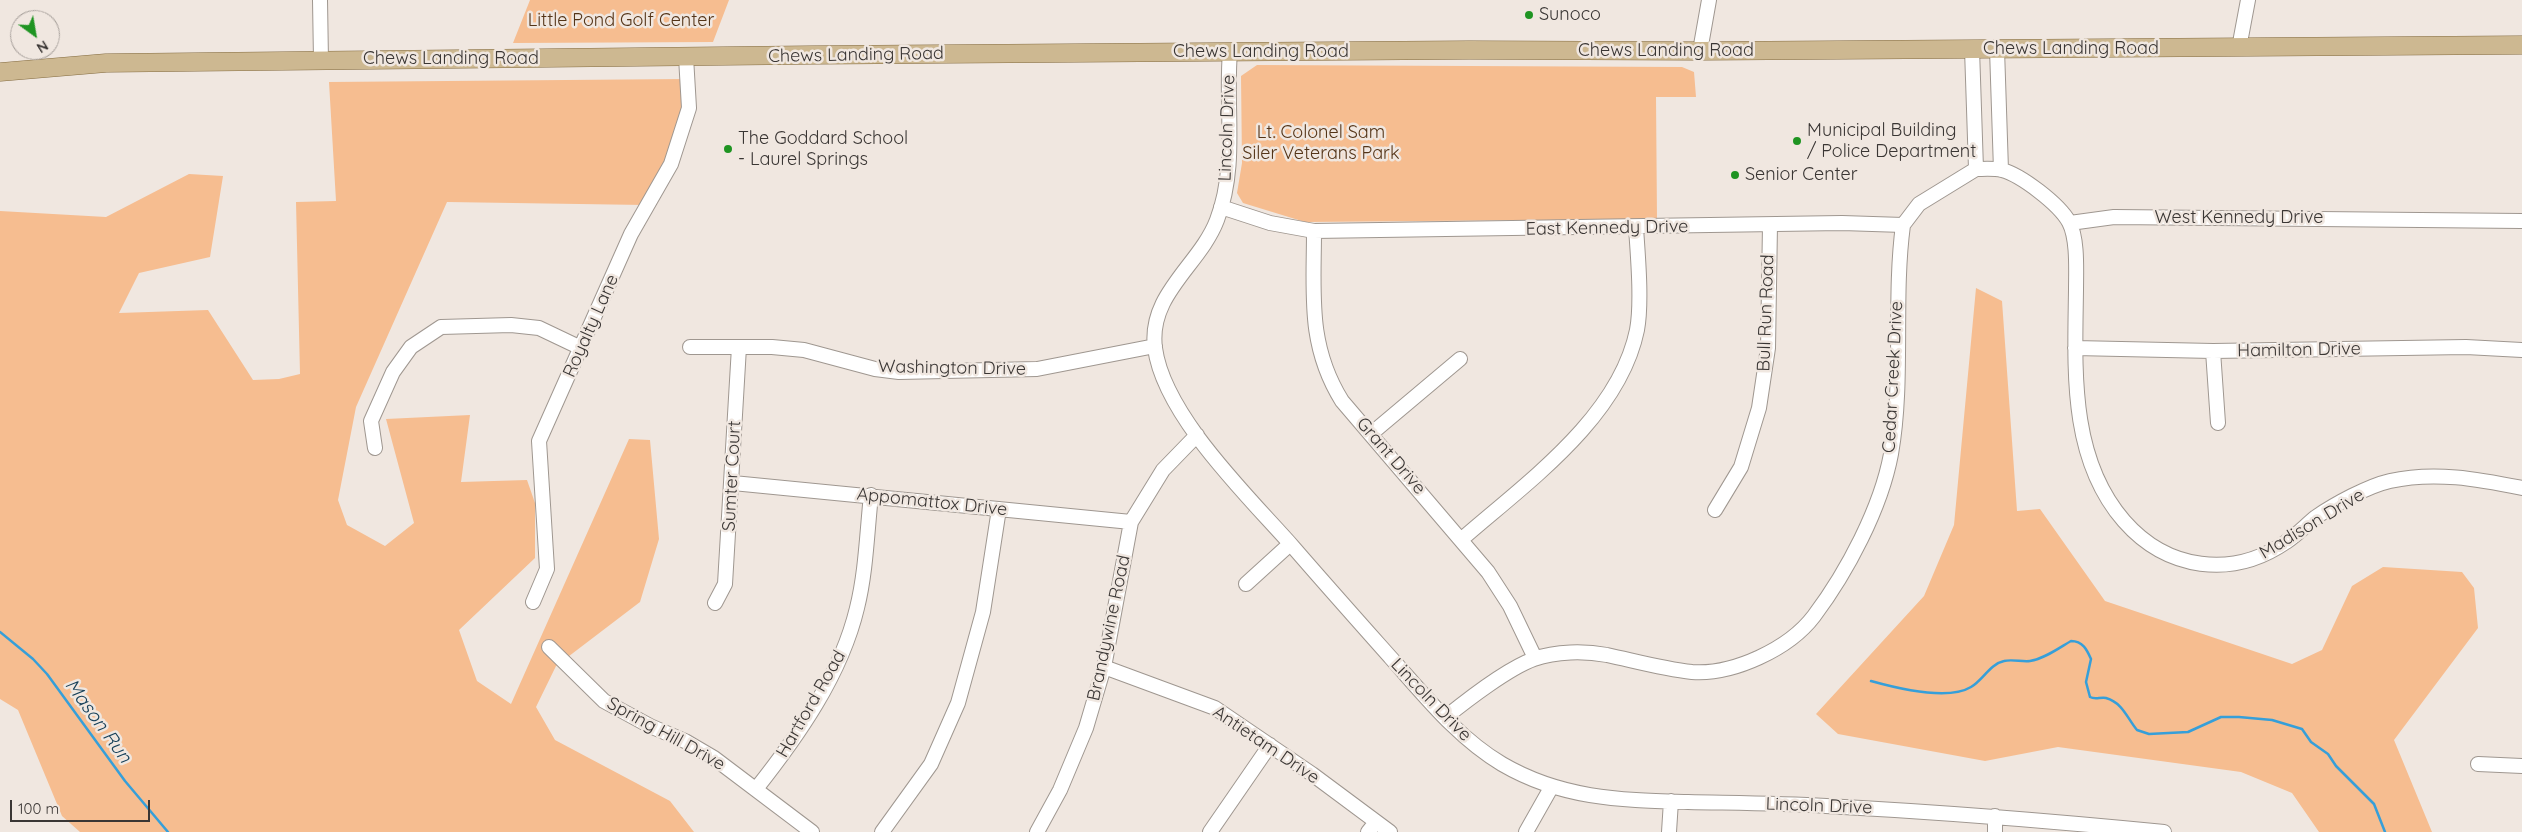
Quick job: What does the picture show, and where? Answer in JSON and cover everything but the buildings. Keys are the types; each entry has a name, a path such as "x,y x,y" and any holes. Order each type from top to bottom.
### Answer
{"main road":[{"name":"Chews Landing Road","path":"0,72 106,63 321,60 1230,52 1700,51 2522,45"}],"street":[{"path":"320,0 321,60"},
{"path":"1700,51 1709,0"},
{"path":"2238,48 2248,0"},
{"path":"1972,49 1976,169"},
{"path":"1997,49 2002,170"},
{"name":"Lincoln Drive","path":"1230,52 1230,159 1221,207 1216,223 1170,287 1160,307 1154,346 1166,384 1197,435 1290,544 1468,741 1499,762 1531,780 1571,792 1614,800 1822,805 1995,816 2164,832"},
{"name":"Royalty Lane","path":"534,602 547,569 539,441 631,234 672,164 689,108 686,57"},
{"path":"1903,225 1919,204 1976,169 2002,170 2051,200 2070,223"},
{"name":"East Kennedy Drive","path":"1221,207 1270,223 1314,231 1636,228 1842,223 1903,225"},
{"name":"West Kennedy Drive","path":"2070,223 2114,218 2522,221"},
{"name":"Madison Drive","path":"2070,223 2076,257 2077,388 2083,439 2091,467 2106,495 2123,520 2141,538 2166,555 2191,564 2218,566 2252,560 2286,542 2316,517 2338,504 2388,481 2432,476 2481,480 2522,488"},
{"name":"Bull Run Road","path":"1715,510 1741,467 1759,408 1768,348 1770,225"},
{"name":"Cedar Creek Drive","path":"1446,717 1465,702 1534,658 1571,652 1605,655 1651,666 1694,672 1732,667 1768,653 1788,640 1814,617 1854,553 1878,498 1891,454 1897,383 1898,259 1903,225"},
{"path":"1462,539 1547,464 1596,415 1623,371 1637,330 1638,269 1636,228"},
{"name":"Grant Drive","path":"1314,231 1314,325 1329,380 1342,401 1372,433 1488,572 1510,606 1534,658"},
{"path":"375,448 371,421 393,372 411,347 441,327 511,325 539,328 581,348"},
{"name":"Washington Drive","path":"690,347 739,346 804,350 875,369 899,372 1037,369 1154,346"},
{"name":"Sumter Court","path":"715,603 725,584 739,346"},
{"name":"Hamilton Drive","path":"2076,348 2213,351 2466,347 2522,350"},
{"path":"2213,351 2218,423"},
{"path":"1372,433 1460,359"},
{"name":"Brandywine Road","path":"1037,832 1060,790 1086,728 1104,667 1131,522 1163,470 1197,435"},
{"name":"Appomattox Drive","path":"732,483 871,495 1131,522"},
{"name":"Hartford Road","path":"756,789 790,745 819,698 845,650 858,608 871,495"},
{"path":"882,832 931,764 958,702 984,612 999,509"},
{"path":"1246,584 1290,544"},
{"name":"Spring Hill Drive","path":"550,647 604,702 650,726 685,740 714,758 812,832"},
{"name":"Antietam Drive","path":"1104,667 1215,708 1270,745 1372,827 1390,832"},
{"path":"1210,832 1270,745"},
{"path":"2478,764 2522,766"},
{"path":"1526,832 1552,786"},
{"path":"1669,832 1671,801"},
{"path":"1995,816 1995,832"}],"green space":[{"name":"Little Pond Golf Center","path":"530,0 729,0 713,42 513,43"},
{"name":"Lt. Colonel Sam Siler Veterans Park","path":"1257,65 1682,67 1694,72 1696,97 1656,97 1657,219 1305,222 1243,203 1237,193 1242,163 1241,76"},
{"path":"684,79 684,129 645,205 447,202 356,407 338,500 347,525 385,546 414,523 386,419 470,415 461,482 527,480 535,503 535,558 459,630 477,681 511,704 629,439 650,440 659,539 640,602 556,666 536,707 555,740 670,801 694,832 80,832 62,816 18,710 0,699 0,211 106,217 189,174 223,176 210,257 139,273 119,313 208,310 253,380 279,379 300,374 296,202 336,201 329,82"},
{"path":"1976,288 2002,301 2017,511 2040,509 2105,601 2292,664 2322,650 2352,586 2383,567 2462,572 2474,588 2478,628 2394,740 2432,832 2319,832 2292,793 2241,772 2058,747 1985,761 1838,734 1816,714 1924,596 1954,525"}],"waterway":[{"name":"Mason Run","path":"0,632 33,659 47,674 125,781 168,832"},
{"path":"1871,681 1922,692 1949,693 1961,691 1971,687 1999,663 2007,660 2035,660 2071,641 2075,641 2084,647 2091,659 2086,682 2090,697 2106,698 2117,703 2137,730 2149,734 2188,732 2221,717 2272,720 2302,729 2311,742 2328,754 2336,766 2374,804 2385,832"}],"place":[{"name":"Sunoco","path":"1529,15"},
{"name":"Municipal Building / Police Department","path":"1797,141"},
{"name":"The Goddard School - Laurel Springs","path":"728,149"},
{"name":"Senior Center","path":"1735,175"}]}
